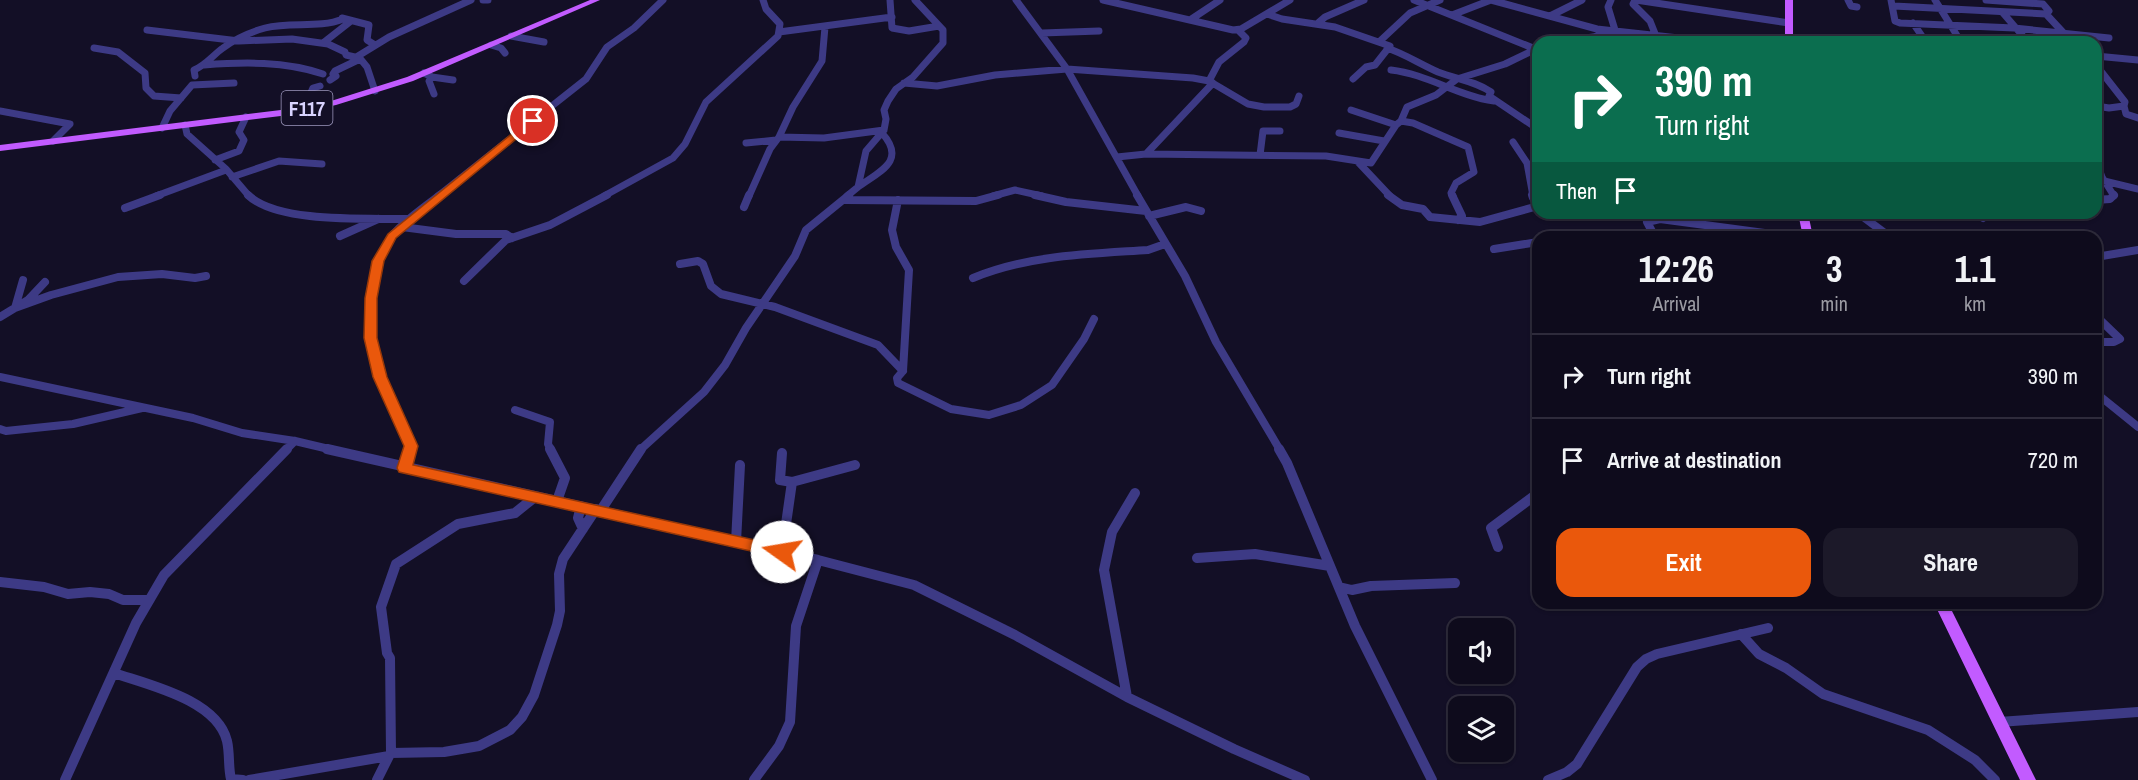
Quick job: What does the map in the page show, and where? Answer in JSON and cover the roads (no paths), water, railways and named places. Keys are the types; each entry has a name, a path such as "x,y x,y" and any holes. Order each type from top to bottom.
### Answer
{"main road":[{"name":"F117","path":"0,148 312,107 428,75 596,0"},
{"path":"1789,0 1789,36"},
{"path":"1944,609 2028,780"}],"street":[{"path":"360,58 358,56 375,45 471,0"},
{"path":"483,0 488,0"},
{"path":"404,468 411,446 380,377 371,338 371,298 378,261 392,236 586,79 607,47 634,28 663,0"},
{"path":"464,281 496,248 512,238 550,225 673,158 685,144 706,102 773,42 779,33 780,24 766,9 763,0"},
{"path":"890,0 892,28 897,31 939,26"},
{"path":"858,187 866,151 883,132 886,119 884,110 896,88 913,77 943,43 944,32 915,0"},
{"path":"1016,0 1067,69 1185,276 1216,342 1287,464 1355,626 1432,780"},
{"path":"1103,0 1238,30 1246,38 1219,62 1211,82 1146,154"},
{"path":"1190,20 1220,0"},
{"path":"1238,30 1290,0"},
{"path":"1317,24 1325,17 1364,0"},
{"path":"1414,0 1532,47"},
{"path":"1380,41 1410,13 1440,0"},
{"path":"1452,15 1491,0 1597,29 1656,36 1650,21 1633,4 1636,0 1789,23"},
{"path":"1550,16 1582,0"},
{"path":"1593,36 1615,30 1608,7 1611,0"},
{"path":"1848,0 1851,6 1857,7"},
{"path":"1934,0 1946,0"},
{"path":"1934,0 1958,36"},
{"path":"1980,0 1987,12"},
{"path":"1986,0 2043,4 2049,11 2046,14"},
{"path":"2065,36 2061,32 2058,24 2046,14 1987,12 1893,3 1897,22 2014,28 2061,32 2093,36"},
{"path":"2003,13 2022,36"},
{"path":"1267,14 1335,27 1390,46 1375,65 1365,67 1353,79"},
{"path":"779,33 892,16"},
{"path":"195,76 194,70 236,40 278,25 333,24 343,18 369,25 367,40 375,45"},
{"path":"323,43 351,21"},
{"path":"1914,23 1922,36"},
{"path":"744,207 795,101 809,85 822,61 826,48 825,27"},
{"path":"1597,29 1605,34"},
{"path":"147,30 236,40 292,39 328,44 339,51 345,51 344,53 350,57 360,58 367,67 375,91"},
{"path":"1042,33 1099,31"},
{"path":"512,36 544,42"},
{"path":"2102,37 2109,38"},
{"path":"491,45 501,48 505,53"},
{"path":"94,48 118,52 145,73 146,88 154,96 181,98"},
{"path":"1387,48 1457,79 1474,80 1491,92 1489,96 1532,125"},
{"path":"1117,157 1146,154 1326,156 1358,162 1374,161 1384,141 1407,107 1447,88 1457,79 1505,64 1532,51"},
{"path":"2102,57 2138,60"},
{"path":"330,80 336,76 333,74 335,71 360,58"},
{"path":"204,65 247,62 310,70 323,74"},
{"path":"904,83 937,86 995,75 1067,69 1211,82 1248,104 1264,107 1290,107 1296,104 1299,96"},
{"path":"1391,70 1409,72 1472,98 1496,101"},
{"path":"2102,73 2125,102 2126,114 2138,118"},
{"path":"434,94 428,75 453,80"},
{"path":"164,125 170,111 192,85 234,83"},
{"path":"312,107 310,95 313,88 320,86"},
{"path":"2102,106 2124,106"},
{"path":"1352,110 1398,123 1413,123 1468,147 1474,172 1456,183 1451,193 1462,216 1458,220"},
{"path":"0,111 70,124 53,141"},
{"path":"215,160 239,151 244,140 239,132 246,117"},
{"path":"1522,118 1532,119"},
{"path":"185,125 187,134 226,170 252,199 266,208 298,214 411,219"},
{"path":"1260,155 1263,131 1280,131"},
{"path":"746,143 760,140 824,138 883,132"},
{"path":"249,780 390,755 436,753 483,746 510,731 523,716 533,695 559,615 557,585 563,558 642,447 714,380 795,256 806,230 893,159 895,151 883,132"},
{"path":"1339,133 1384,141"},
{"path":"1514,142 1527,163 1532,192"},
{"path":"232,177 279,161 322,164"},
{"path":"1358,162 1384,192 1402,206 1423,209 1430,217 1480,222 1532,208"},
{"path":"126,208 226,170"},
{"path":"2102,180 2138,189"},
{"path":"2102,181 2115,196 2102,199"},
{"path":"845,200 976,201 1015,190 1066,202 1148,214 1186,207 1200,211"},
{"path":"898,200 892,230 896,248 909,270 903,371 897,378 898,383 951,409 988,415 1021,405 1052,385 1065,368 1094,319"},
{"path":"340,236 380,218"},
{"path":"1655,219 1757,231"},
{"path":"1866,219 1882,231"},
{"path":"402,227 456,234 506,234 512,238"},
{"path":"1494,249 1532,243"},
{"path":"973,278 994,268 1031,260 1148,250 1165,244"},
{"path":"2102,256 2138,250"},
{"path":"680,264 698,261 703,264 711,286 721,294 800,315 878,345 903,371"},
{"path":"15,308 51,295 118,277 162,274 195,278 206,276"},
{"path":"15,308 23,280"},
{"path":"0,317 28,300 45,282"},
{"path":"2102,322 2120,339 2114,342 2102,342"},
{"path":"0,377 193,418 243,433 295,441 404,468 599,510 818,560 914,585 1006,630 1127,697 1234,749 1305,780"},
{"path":"2102,398 2138,427"},
{"path":"0,429 73,424 144,407"},
{"path":"515,410 550,422 548,444 565,478 557,501"},
{"path":"65,780 136,623 164,575 295,441"},
{"path":"782,453 780,480 792,482 855,465"},
{"path":"736,542 740,465"},
{"path":"782,552 792,482"},
{"path":"1127,697 1104,570 1112,532 1135,493"},
{"path":"377,780 390,755 390,658 387,653 381,607 396,564 458,524 515,513 535,497"},
{"path":"1498,547 1491,528 1532,497"},
{"path":"581,506 578,522 583,529"},
{"path":"1197,558 1255,554 1330,566"},
{"path":"754,780 779,746 790,722 796,626 818,560"},
{"path":"0,582 44,587 68,594 90,592 110,594 123,600 149,600"},
{"path":"1339,587 1352,590 1371,586 1455,583"},
{"path":"1548,780 1568,772 1577,764 1637,668 1646,659 1656,654 1768,628"},
{"path":"1741,634 1759,654 1786,668 1823,694 1928,730 1975,760 1995,780"},
{"path":"114,674 190,701 213,717 226,740 228,769 231,778 243,780"},
{"path":"1999,722 2138,712"}]}
